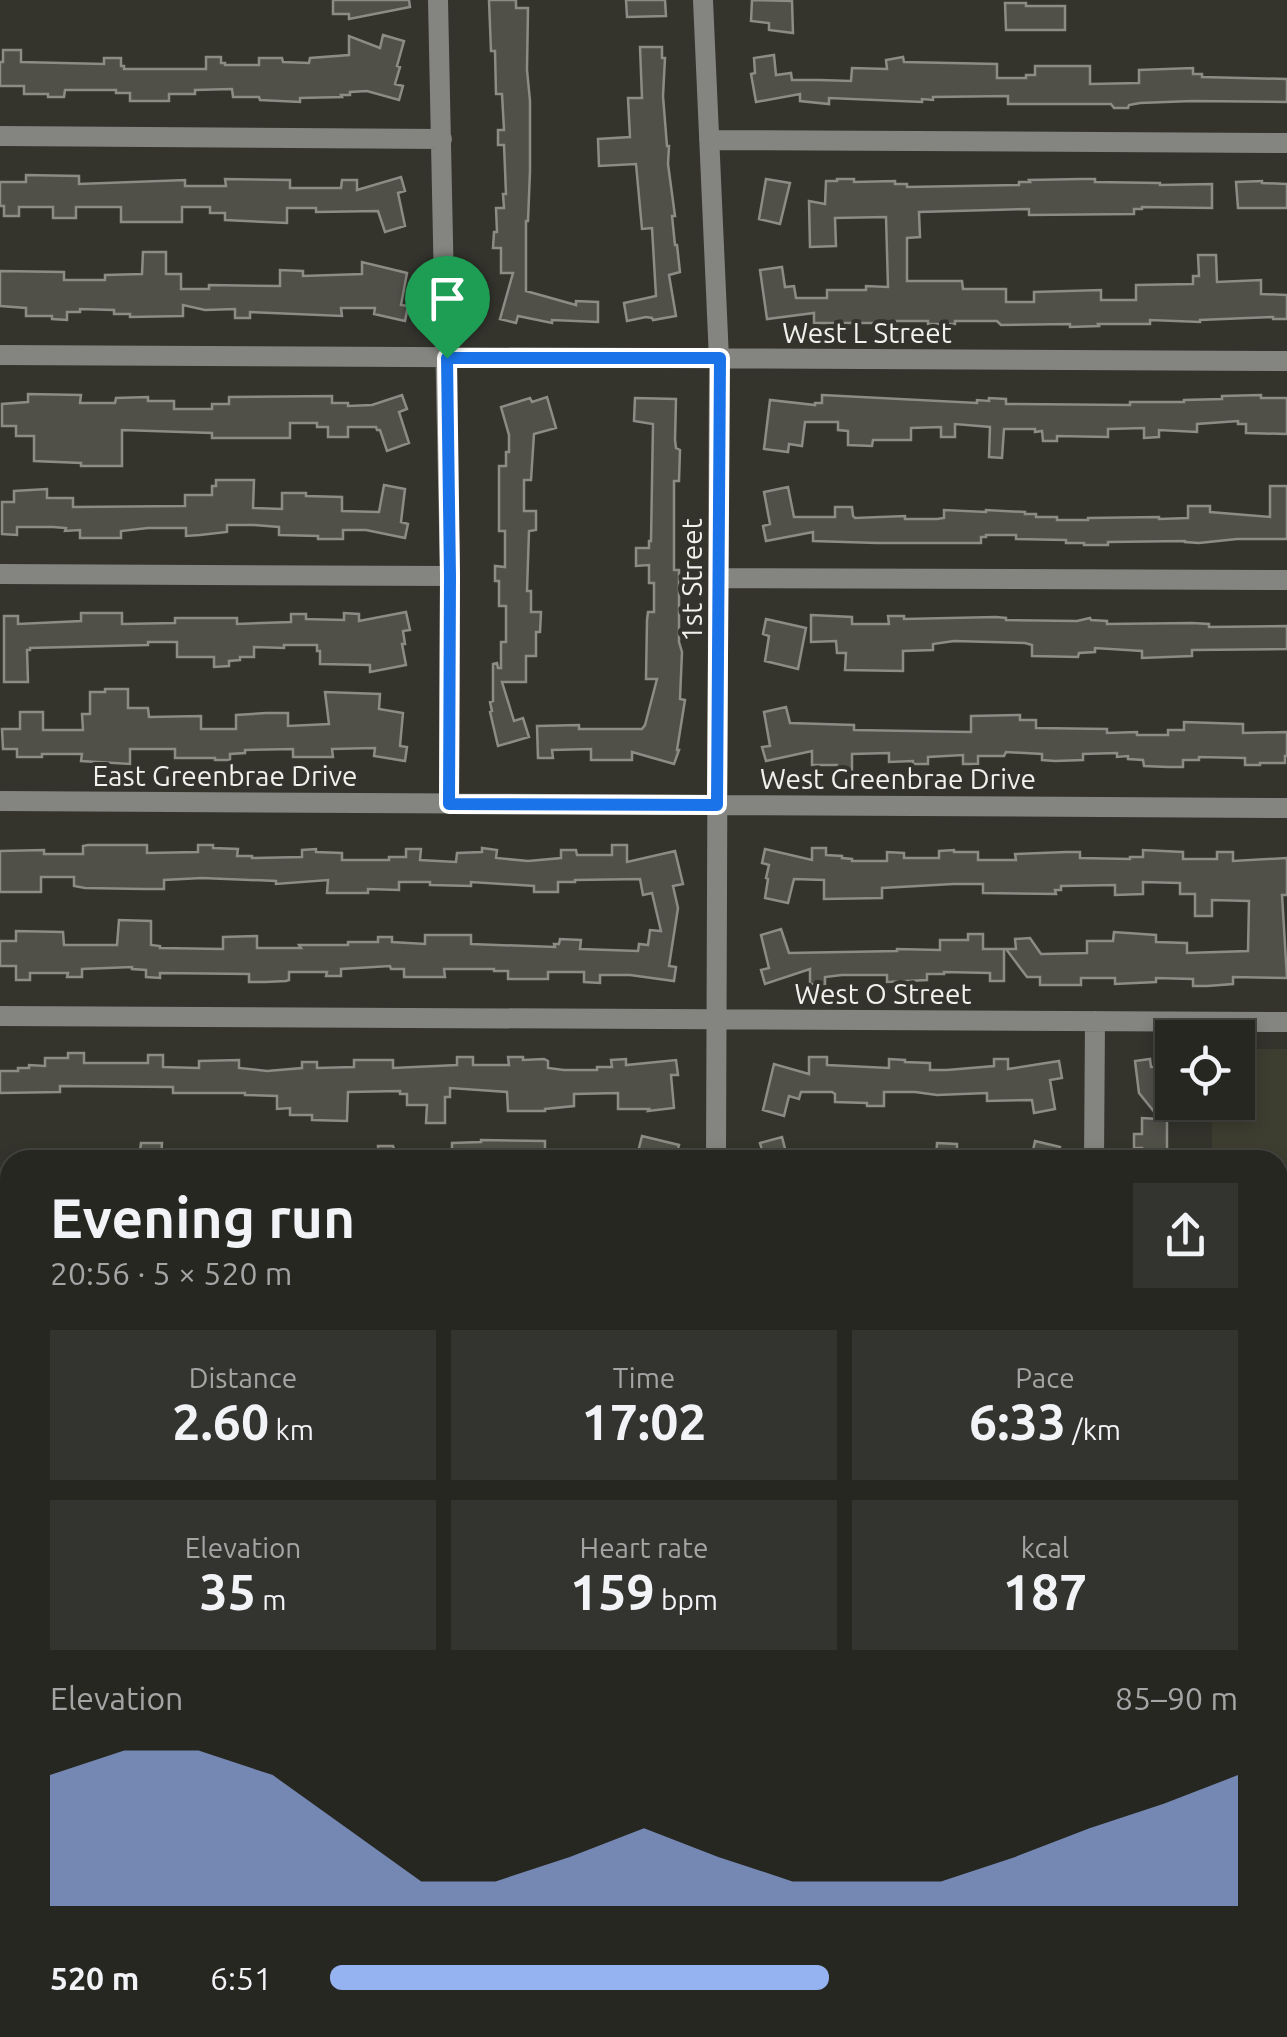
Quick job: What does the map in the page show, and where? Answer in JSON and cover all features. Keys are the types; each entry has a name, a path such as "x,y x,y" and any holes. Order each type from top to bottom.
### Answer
{"street":[{"path":"438,0 450,576 449,804"},
{"name":"1st Street","path":"703,0 720,358 716,1150"},
{"path":"0,136 442,138"},
{"path":"710,140 1287,142"},
{"name":"West L Street","path":"0,355 1287,361"},
{"path":"0,574 450,576"},
{"path":"718,578 1287,580"},
{"name":"East Greenbrae Drive","path":"0,802 449,804"},
{"name":"West Greenbrae Drive","path":"449,804 1287,808"},
{"name":"West O Street","path":"0,1016 1287,1022"},
{"path":"1094,1021 1094,1150"}],"shaded area":[{"path":"1255,1049 1287,1049 1287,1150 1212,1150 1212,1120 1255,1120"}],"building":[{"path":"333,0 409,0 410,7 349,19 349,14 333,14"},
{"path":"489,0 516,0 516,8 528,8 530,171 526,291 576,305 576,301 598,302 598,322 552,323 518,316 516,323 500,319 513,273 501,273 501,248 493,248 496,208 504,208 506,194 504,145 498,145 498,130 504,130 502,94 496,94"},
{"path":"626,0 665,0 666,16 627,17"},
{"path":"752,0 792,1 793,33 769,30 769,23 751,21"},
{"path":"1005,3 1065,6 1065,30 1006,30"},
{"path":"383,35 404,41 395,84 403,86 399,100 367,91 342,97 300,98 300,102 260,100 233,97 232,89 169,94 169,101 130,101 130,93 116,90 65,90 64,97 48,97 24,94 24,86 0,86 3,50 21,50 21,62 104,64 104,58 121,58 124,69 206,69 206,57 221,57 225,65 259,65 259,58 309,63 310,58 349,55 349,36 380,48"},
{"path":"640,47 662,47 665,58 663,96 680,272 669,275 676,316 627,321 624,303 656,296 652,228 642,229 636,164 599,166 598,139 630,137 628,98 642,98"},
{"path":"774,55 776,75 791,73 792,80 851,81 852,68 887,69 886,60 903,57 904,62 997,64 997,78 1026,78 1035,75 1035,66 1090,66 1090,84 1139,83 1139,70 1193,68 1193,74 1202,77 1287,79 1287,102 1192,101 1114,108 1111,104 1008,104 1008,96 933,97 922,102 829,98 829,104 800,101 800,94 756,102 751,74 755,73 754,58"},
{"path":"26,175 79,176 79,184 185,180 185,186 226,186 225,179 290,180 290,188 341,188 342,180 357,180 357,190 401,177 405,191 398,193 405,226 385,232 378,211 316,212 316,208 287,208 287,223 225,220 225,213 210,213 210,207 182,207 182,222 121,222 121,207 76,207 76,218 53,218 53,207 19,207 19,216 4,216 0,182 26,182"},
{"path":"766,179 790,183 780,224 759,219"},
{"path":"1081,179 1212,184 1212,208 1142,207 1134,209 1134,214 1029,215 1029,209 919,212 920,237 907,238 907,281 962,281 963,289 1006,289 1006,302 1034,302 1034,292 1101,290 1101,300 1136,300 1136,285 1193,284 1193,276 1199,276 1198,255 1216,255 1217,282 1261,280 1261,294 1287,295 1287,319 1150,320 1150,324 1070,327 1001,325 997,321 895,321 895,326 814,323 814,313 767,319 760,270 782,267 785,287 794,286 796,298 827,298 827,290 888,287 886,217 835,218 836,246 810,247 809,201 825,204 826,181 895,181 907,187 1019,185 1029,180"},
{"path":"1236,182 1287,184 1287,208 1238,208"},
{"path":"143,252 166,252 166,274 181,274 181,289 209,289 209,285 280,286 280,270 303,271 303,276 362,274 362,262 407,273 401,305 408,306 405,321 374,314 375,308 341,308 342,316 250,312 250,318 235,318 235,309 205,310 183,305 183,316 130,317 114,314 114,310 80,309 67,312 67,320 26,316 26,308 0,306 0,271 64,272 64,280 105,280 105,275 142,274"},
{"path":"28,394 81,395 80,403 115,403 116,398 148,397 148,401 174,401 174,409 212,409 212,404 229,404 229,397 332,396 332,403 348,406 372,405 402,395 407,409 399,412 409,443 387,451 376,427 348,427 348,437 328,437 328,427 317,427 317,423 290,423 290,438 212,438 212,433 122,430 122,466 34,461 34,436 16,436 16,426 2,426 2,404 28,402"},
{"path":"822,395 977,403 989,398 1006,399 1006,404 1130,405 1261,395 1287,398 1287,434 1246,433 1246,424 1238,421 1197,424 1197,432 1159,430 1159,437 1144,438 1144,428 1108,429 1108,437 1057,436 1057,441 1043,441 1042,431 1035,429 1004,429 1002,458 989,457 990,427 955,424 955,437 941,437 941,427 911,428 911,440 873,440 872,446 848,445 848,431 838,430 838,422 805,422 802,446 789,444 788,452 764,449 770,400 815,405 822,403"},
{"path":"547,397 556,428 534,434 531,480 524,480 524,511 536,511 536,530 529,531 527,591 531,591 531,612 541,612 540,632 536,632 536,656 526,656 526,682 502,682 514,721 523,718 529,737 498,746 490,702 493,664 501,668 501,642 506,642 506,606 499,606 495,566 505,567 505,531 499,531 499,466 506,466 509,452 501,407"},
{"path":"635,398 676,399 675,440 680,450 679,481 674,481 674,570 679,570 680,699 685,700 679,750 674,764 632,752 632,760 591,760 591,749 552,750 553,758 538,758 537,726 642,729 645,725 657,679 646,679 647,620 648,612 654,612 654,583 649,583 649,565 636,566 636,548 649,548 651,541 653,424 634,421"},
{"path":"216,480 254,480 253,508 282,509 282,493 306,493 342,497 342,511 379,512 384,485 405,489 401,522 408,524 405,538 343,530 343,539 318,539 279,535 279,527 254,525 227,525 227,532 186,536 186,528 121,531 121,538 80,538 80,530 53,527 17,527 17,535 2,534 2,502 14,502 14,491 47,489 47,498 73,498 73,507 185,506 185,495 212,495"},
{"path":"1270,486 1287,486 1287,539 1084,545 1066,540 986,535 981,537 981,543 877,543 813,541 813,532 766,541 763,526 770,524 764,492 788,487 794,517 835,517 835,507 852,507 855,518 937,519 944,518 944,510 986,510 1025,512 1057,520 1088,520 1188,518 1188,506 1210,506 1210,512 1270,517"},
{"path":"406,612 410,630 403,631 402,644 406,665 370,672 370,665 320,664 317,645 254,647 254,657 240,657 229,661 229,666 214,667 214,657 177,657 177,642 148,642 30,648 28,682 4,682 4,616 18,616 18,624 81,621 81,613 122,613 122,624 175,623 175,618 237,618 237,624 291,622 291,614 306,614 306,619 344,620 344,613 359,614 359,621"},
{"path":"811,615 852,617 852,624 889,624 888,616 904,616 1077,621 1090,618 1107,624 1192,623 1209,627 1287,626 1287,649 1192,650 1192,656 1142,658 1142,651 1095,648 1095,652 1079,653 1078,657 1032,656 1032,645 1025,643 954,641 933,644 933,650 903,651 903,671 845,670 846,653 837,653 836,641 811,642"},
{"path":"766,619 806,628 798,669 765,661 769,636 763,634"},
{"path":"128,689 128,708 148,708 149,717 201,716 201,729 236,729 236,715 266,713 288,713 288,726 329,724 325,692 380,694 379,709 403,713 400,746 407,747 405,761 374,756 375,748 332,749 333,757 293,757 293,749 245,750 230,754 230,760 175,758 175,749 130,749 130,764 81,761 82,754 17,757 17,749 3,749 2,729 20,729 20,712 43,712 43,730 83,730 82,714 90,714 90,692"},
{"path":"786,707 790,723 854,725 854,730 971,732 971,716 1020,715 1020,720 1036,720 1036,728 1107,729 1107,733 1137,735 1168,735 1168,730 1184,730 1184,722 1243,724 1243,733 1287,732 1287,756 1285,763 1260,765 1245,765 1245,758 1199,757 1183,760 1183,767 1168,767 1144,766 1143,760 1117,757 1117,753 1083,754 1083,760 1055,761 1042,760 1042,754 1006,752 1004,756 978,756 978,764 963,764 963,755 928,757 928,764 913,764 889,762 889,753 852,754 852,772 837,772 837,765 812,765 812,751 766,761 762,747 770,746 764,712"},
{"path":"147,845 147,853 198,852 198,845 213,845 238,849 237,856 252,858 302,857 302,850 316,849 342,853 342,860 389,860 406,857 406,849 421,849 420,860 456,862 457,853 482,852 482,848 497,850 496,858 528,861 561,858 561,850 576,850 577,855 612,855 612,845 627,845 627,862 675,851 683,884 673,886 678,908 669,966 676,967 674,981 600,975 600,983 584,982 584,972 548,972 548,979 508,979 508,971 494,969 444,969 445,977 404,977 404,969 390,966 341,969 341,976 289,972 289,980 265,982 249,982 249,974 160,973 160,978 146,977 146,970 132,967 82,969 82,977 30,973 30,980 16,980 16,966 0,966 0,941 16,941 16,931 63,932 64,945 117,945 119,920 151,921 151,945 160,948 223,949 223,937 257,936 257,948 301,948 299,945 378,942 378,937 425,944 425,935 471,935 471,944 555,947 560,939 581,940 580,949 638,951 639,944 648,945 650,930 661,931 652,893 643,895 640,879 558,882 558,892 534,892 534,886 471,882 471,886 399,882 399,890 327,893 328,880 276,884 202,878 164,880 164,889 144,889 85,888 74,886 74,877 41,877 41,892 0,892 0,851 83,854 83,846"},
{"path":"812,848 826,848 826,855 852,861 887,861 887,852 904,853 904,858 939,858 939,851 954,850 978,852 978,860 1016,860 1015,854 1066,852 1080,852 1080,858 1130,859 1143,857 1143,850 1183,852 1183,859 1217,859 1217,852 1233,852 1233,861 1287,858 1287,895 1282,895 1287,978 1233,977 1233,984 1193,986 1193,979 1156,978 1156,982 1115,984 1115,978 1081,978 1081,985 1040,985 1040,977 1027,977 1006,949 1016,949 1015,939 1030,938 1041,954 1087,953 1087,941 1113,941 1114,932 1156,935 1156,942 1187,943 1187,953 1248,951 1249,901 1212,900 1212,916 1195,916 1195,894 1180,894 1180,883 1143,882 1143,894 1115,895 1115,885 1061,886 1056,894 983,893 983,884 953,884 882,888 882,898 824,899 824,880 794,879 788,903 765,898 769,865 762,863 765,849 812,860"},
{"path":"781,929 789,953 940,950 940,940 968,940 968,934 983,934 983,949 1004,949 1004,981 990,981 990,973 944,972 927,974 927,980 887,982 887,975 842,975 825,977 825,984 810,984 810,969 765,984 761,970 769,968 761,935"},
{"path":"68,1053 84,1053 84,1063 148,1063 148,1055 163,1055 163,1067 199,1068 199,1061 239,1060 239,1068 267,1071 302,1068 302,1062 317,1062 317,1068 354,1067 354,1060 393,1060 393,1068 457,1065 457,1057 473,1057 473,1065 509,1065 508,1057 544,1059 548,1068 564,1070 612,1067 611,1060 626,1059 626,1065 676,1060 678,1075 671,1075 674,1108 648,1111 618,1109 618,1093 574,1094 574,1106 508,1111 507,1092 450,1088 450,1097 445,1097 445,1123 426,1123 427,1105 407,1105 407,1094 400,1091 348,1092 347,1121 290,1115 290,1108 277,1109 277,1096 173,1093 173,1087 60,1086 60,1092 0,1093 0,1071 45,1066 45,1058 68,1058"},
{"path":"809,1057 827,1057 827,1065 889,1068 889,1059 905,1060 930,1063 930,1070 994,1066 994,1059 1008,1059 1008,1069 1059,1061 1062,1078 1050,1080 1055,1109 1034,1113 1032,1100 987,1101 987,1093 915,1092 884,1092 884,1106 867,1106 835,1102 832,1092 801,1092 799,1099 789,1096 784,1116 763,1110 774,1064 809,1074"},
{"path":"1150,1059 1151,1067 1155,1067 1155,1113 1139,1093 1135,1061"},
{"path":"1142,1118 1167,1120 1167,1150 1134,1148 1134,1134 1142,1134"},
{"path":"642,1136 679,1145 678,1150 638,1150"},
{"path":"782,1137 785,1150 762,1150 760,1143"},
{"path":"545,1141 545,1150 452,1150 452,1143"},
{"path":"1035,1141 1060,1147 1059,1150 1033,1150"},
{"path":"141,1143 162,1143 162,1150 140,1150"},
{"path":"937,1143 957,1144 957,1150 937,1150"}],"route":[{"path":"447,358 720,358 717,805 449,804 447,358"}]}
